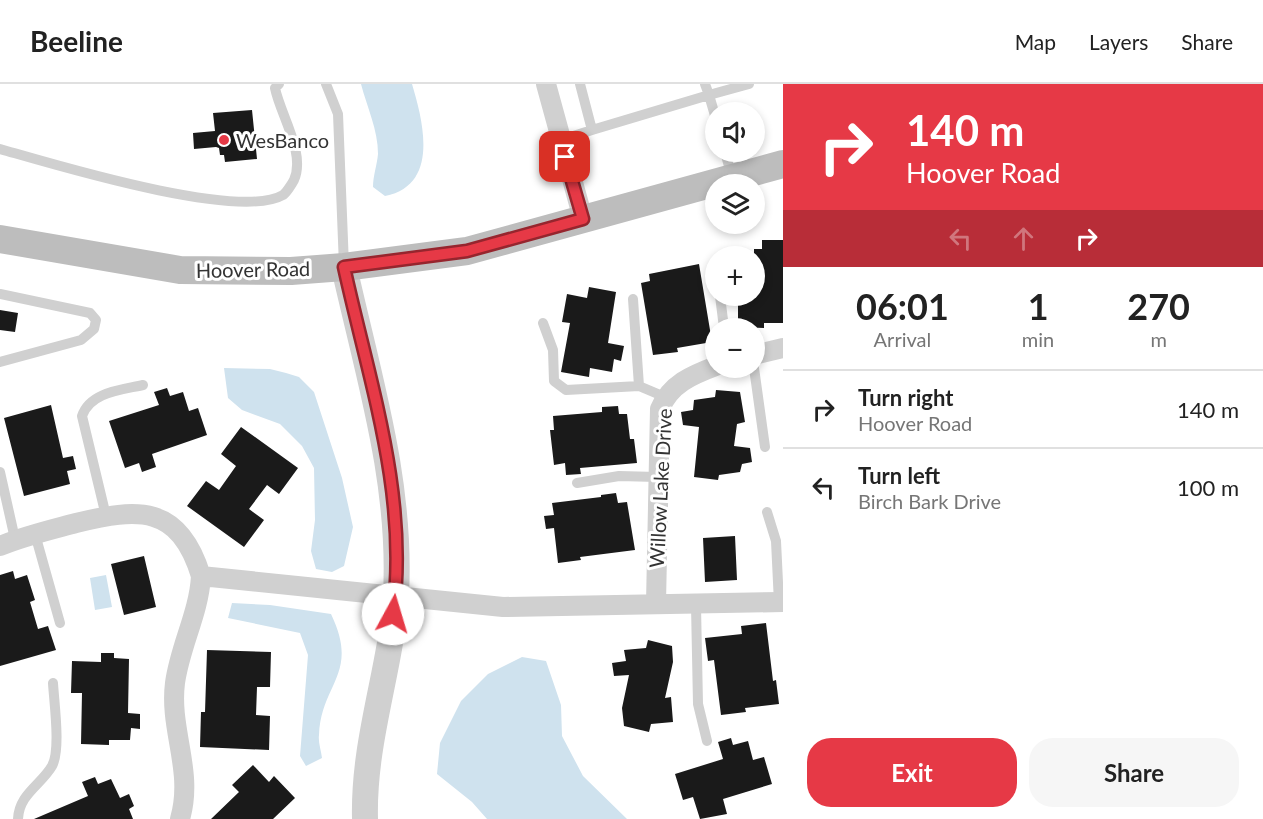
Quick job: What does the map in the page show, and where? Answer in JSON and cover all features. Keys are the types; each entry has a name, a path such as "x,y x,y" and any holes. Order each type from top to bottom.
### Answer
{"main road":[{"name":"Hoover Road","path":"0,239 180,270 291,271 344,267 467,251 583,219 729,165 783,164"}],"street":[{"path":"546,84 583,219"},
{"path":"344,267 391,474 397,541 396,596 388,651 371,732 364,794 365,819"},
{"path":"765,352 783,348"},
{"name":"Willow Lake Drive","path":"656,603 660,409 665,397 691,375 705,370"},
{"path":"8,543 106,516 138,513 152,515 186,539 195,554 201,576 196,609 188,630 175,683 174,709 185,770 185,801 180,819"},
{"path":"201,576 503,607 656,603 669,606 696,606 781,602"}],"lane":[{"path":"0,149 132,185 216,200 257,201 283,195 294,181 297,163 286,118 278,105 275,88 279,84"},
{"path":"327,84 338,114 344,267"},
{"path":"580,84 592,130"},
{"path":"705,84 711,102"},
{"path":"561,140 749,84"},
{"path":"0,294 90,313 96,320 94,329 81,340 0,362"},
{"path":"633,299 639,386"},
{"path":"543,323 553,350 554,381 559,387 566,390 639,386 665,397"},
{"path":"755,378 765,447"},
{"path":"106,516 82,416 86,405 95,399 143,385"},
{"path":"0,472 8,543"},
{"path":"577,483 619,476 657,477"},
{"path":"767,512 776,541 781,602"},
{"path":"35,534 60,623"},
{"path":"696,606 698,704 707,741"},
{"path":"18,819 26,794 53,764 53,682"}],"water":[{"path":"361,84 412,84 420,116 423,133 421,165 414,179 402,190 385,196 373,187 378,145"},
{"path":"224,368 270,369 286,373 299,377 314,392 342,478 353,527 344,566 332,572 316,569 311,551 315,520 314,468 302,446 280,424 242,410 228,398"},
{"path":"106,575 112,607 95,610 90,578"},
{"path":"232,603 270,605 331,614 339,634 342,651 337,678 321,717 319,738 322,758 306,766 300,756 308,655 300,633 228,618"},
{"path":"522,657 546,661 561,705 562,736 583,776 627,819 487,819 472,802 437,774 440,743 461,701 488,674"}],"building":[{"name":"WesBanco","path":"252,110 257,159 225,162 224,155 220,155 219,148 194,149 193,133 215,131 213,113"},
{"path":"762,240 783,240 783,323 765,323 765,318 738,318 738,306 765,306 765,246 762,246"},
{"path":"699,264 708,318 705,318 705,343 677,348 678,352 653,355 641,283 650,281 649,274"},
{"path":"589,287 616,292 608,343 624,346 621,361 614,359 612,372 590,368 589,377 561,372 570,323 562,322 567,294 587,298"},
{"path":"0,310 18,313 15,332 0,330"},
{"path":"167,388 170,396 183,392 189,411 198,408 207,435 152,454 156,467 142,472 139,463 125,468 109,421 159,405 154,392"},
{"path":"716,390 740,392 745,422 737,424 734,446 750,448 752,462 742,464 740,472 719,475 718,480 694,477 699,427 683,425 681,412 693,410 694,400 715,397"},
{"path":"51,405 63,458 73,456 76,469 67,471 70,484 24,496 4,418"},
{"path":"618,406 619,414 627,414 630,439 634,439 637,463 580,468 581,474 566,475 565,463 554,465 550,430 554,430 553,416 602,412 602,407"},
{"path":"241,427 298,468 279,494 267,485 249,509 264,520 244,547 187,506 206,481 219,490 236,466 221,454"},
{"path":"616,493 618,503 627,502 635,550 580,557 581,560 558,563 554,528 546,529 544,516 554,515 552,503"},
{"path":"735,536 737,580 705,582 703,538"},
{"path":"144,556 156,607 124,615 111,564"},
{"path":"13,571 15,579 27,575 35,600 30,602 38,629 48,626 56,650 0,666 0,575"},
{"path":"766,623 773,681 776,680 779,704 745,708 746,712 721,715 714,660 708,661 705,638 742,634 741,626"},
{"path":"648,640 672,646 673,662 665,698 671,697 673,722 651,724 649,732 624,726 622,708 629,675 614,676 612,663 626,661 624,650 646,648"},
{"path":"207,650 271,652 270,687 257,687 256,715 270,716 269,750 200,747 201,712 205,712"},
{"path":"101,653 114,653 114,658 129,659 128,713 140,714 140,729 131,728 130,740 109,740 109,745 81,744 82,693 71,693 72,661 101,662"},
{"path":"731,738 733,745 748,741 753,760 764,757 772,784 723,799 727,814 700,819 693,797 683,800 675,774 723,759 718,742"},
{"path":"253,765 269,782 274,776 295,798 273,819 211,819 239,792 232,785"},
{"path":"95,777 98,784 111,779 120,798 129,794 134,806 129,809 133,819 34,819 88,796 82,782"}],"place":[{"name":"WesBanco","path":"224,140"}],"route":[{"path":"393,614 396,596 397,541 394,493 344,267 430,258 467,251 583,219 565,157"}]}
